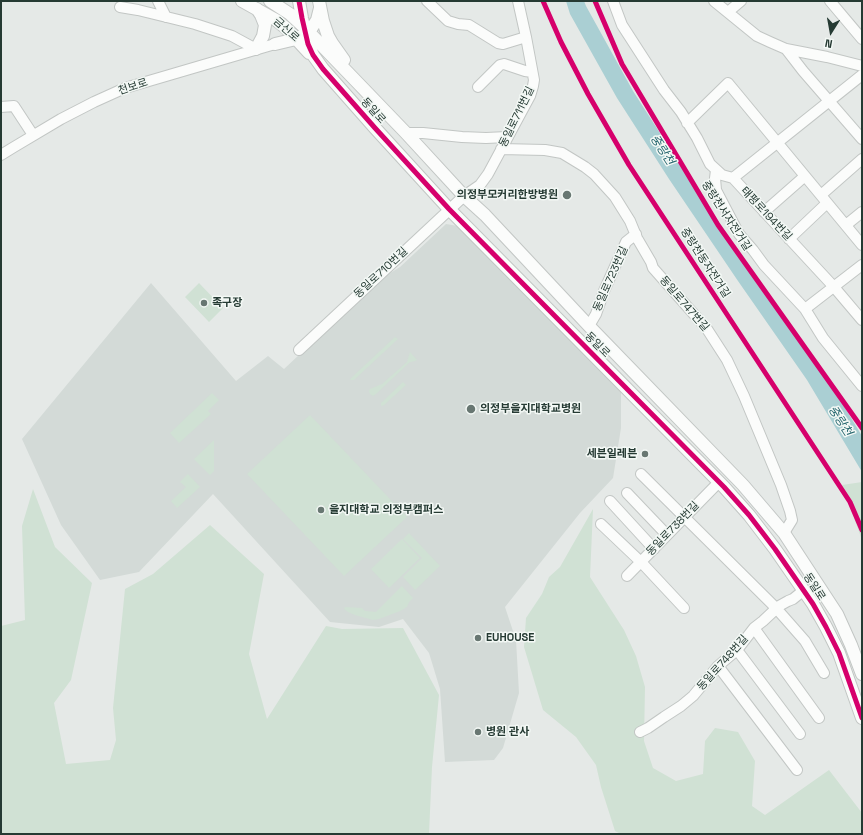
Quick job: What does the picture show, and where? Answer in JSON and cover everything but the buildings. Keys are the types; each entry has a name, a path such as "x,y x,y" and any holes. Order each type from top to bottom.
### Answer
{"street":[{"path":"158,1 166,17"},
{"name":"금신로","path":"242,1 276,20 302,32"},
{"name":"금신로","path":"270,1 290,14 302,32 322,69"},
{"path":"299,1 302,32"},
{"path":"275,44 302,32 317,20 320,10 319,1"},
{"path":"319,1 328,36 370,95"},
{"path":"427,1 448,21 469,25 498,43 502,44 526,37"},
{"name":"동일로711번길","path":"464,196 480,186 488,174 530,96 533,86 534,80 518,1"},
{"path":"613,1 622,25 664,90 681,112 696,136 710,164 722,176 733,178"},
{"path":"714,1 757,36 786,49 862,66"},
{"path":"728,12 742,1"},
{"path":"830,1 862,39"},
{"path":"120,8 138,10 195,24 232,36 256,50 263,36 265,25 257,9"},
{"name":"동일로","path":"302,32 370,95 464,196 744,485 784,533 837,614 851,644 862,674"},
{"path":"275,44 287,46 299,52 322,69"},
{"name":"천보로","path":"1,155 79,109 125,88 275,44"},
{"path":"786,49 862,139"},
{"path":"478,87 500,64 532,72"},
{"name":"동일로","path":"322,69 449,209 719,482 749,515 775,549 813,604 838,653 862,718"},
{"name":"태평로194번길","path":"860,81 829,101 733,178 862,320"},
{"path":"687,123 728,83 862,245"},
{"path":"1,107 14,106 33,136"},
{"path":"406,132 462,137 507,137"},
{"name":"동일로747번길","path":"501,149 545,150 562,153 578,162 594,174 615,197 630,220 653,268 707,329 728,360 781,485 790,511 792,520 784,533"},
{"path":"789,239 862,159"},
{"path":"716,170 716,190 739,234 764,265 805,309 823,338 862,386"},
{"path":"764,212 805,176"},
{"name":"동일로710번길","path":"299,350 464,196"},
{"path":"846,225 862,212"},
{"name":"동일로723번길","path":"589,326 596,314 604,291 626,242 636,234"},
{"path":"805,309 862,265"},
{"path":"641,474 776,608 805,641 824,673"},
{"name":"동일로738번길","path":"627,576 719,482"},
{"path":"627,493 667,535"},
{"path":"610,501 654,549"},
{"path":"601,524 641,562 684,608"},
{"name":"동일로748번길","path":"640,732 681,706 693,696 718,666 737,650 754,628 776,608 788,600 793,599 804,590"},
{"path":"754,628 819,718"},
{"path":"737,650 800,734"},
{"path":"718,666 797,770"}],"shaded area":[{"path":"446,224 464,227 621,390 621,428 613,478 580,513 505,607 516,640 519,693 503,748 494,760 445,762 440,689 429,653 403,619 379,627 330,622 213,494 139,572 100,580 61,525 22,439 151,283 236,381 268,356 284,369 379,280 400,267"}],"green space":[{"name":"족구장","path":"199,283 223,308 209,322 185,297"},
{"path":"395,337 398,339 354,380 350,379"},
{"path":"410,352 417,360 410,362 376,394 373,396 370,394 370,389 382,384 407,362"},
{"path":"403,382 406,385 382,406 381,403"},
{"path":"212,393 219,400 208,411 211,414 179,443 170,433"},
{"path":"310,415 407,517 344,576 247,474"},
{"path":"214,440 214,471 210,475 194,459"},
{"path":"188,474 200,487 177,508 171,501 186,487 180,482"},
{"path":"862,482 862,540 842,485"},
{"path":"33,489 55,547 92,583 71,680 54,703 66,764 110,760 116,740 113,708 125,589 153,574 210,525 264,574 249,654 267,719 326,626 342,629 403,628 439,695 432,767 429,834 1,834 1,626 25,620 22,526"},
{"path":"593,509 590,577 624,630 636,656 645,687 644,741 653,768 676,781 703,774 705,741 715,728 738,732 755,761 752,806 765,815 829,770 862,813 862,834 621,834 615,831 601,787 596,765 576,737 543,710 524,647 526,618 542,594 549,577 560,567"},
{"path":"409,533 440,566 415,590 403,577 422,558 403,539"},
{"path":"402,539 420,558 389,588 371,569"},
{"path":"402,586 413,598 407,607 400,611 373,620 355,615 344,609 345,607 362,608 365,611 376,612"}],"water":[{"name":"중랑천","path":"566,1 584,1 633,91 683,169 751,270 821,368 862,436 862,472 807,380 669,179 617,98 570,14"}],"cycle path":[{"path":"299,1 308,44 313,55 323,69 449,209 724,487 749,515 775,549 813,604 826,627 839,653 862,718"},
{"name":"중랑천동자전거길","path":"543,1 561,42 588,94 629,165 850,502 862,530"},
{"name":"중랑천서자전거길","path":"595,1 622,64 718,225 862,428"}],"place":[{"name":"의정부모커리한방병원","path":"567,195"},
{"name":"족구장","path":"204,303"},
{"name":"의정부을지대학교병원","path":"471,409"},
{"name":"세븐일레븐","path":"645,454"},
{"name":"을지대학교 의정부캠퍼스","path":"321,510"},
{"name":"EUHOUSE","path":"478,638"},
{"name":"병원 관사","path":"478,732"}]}
